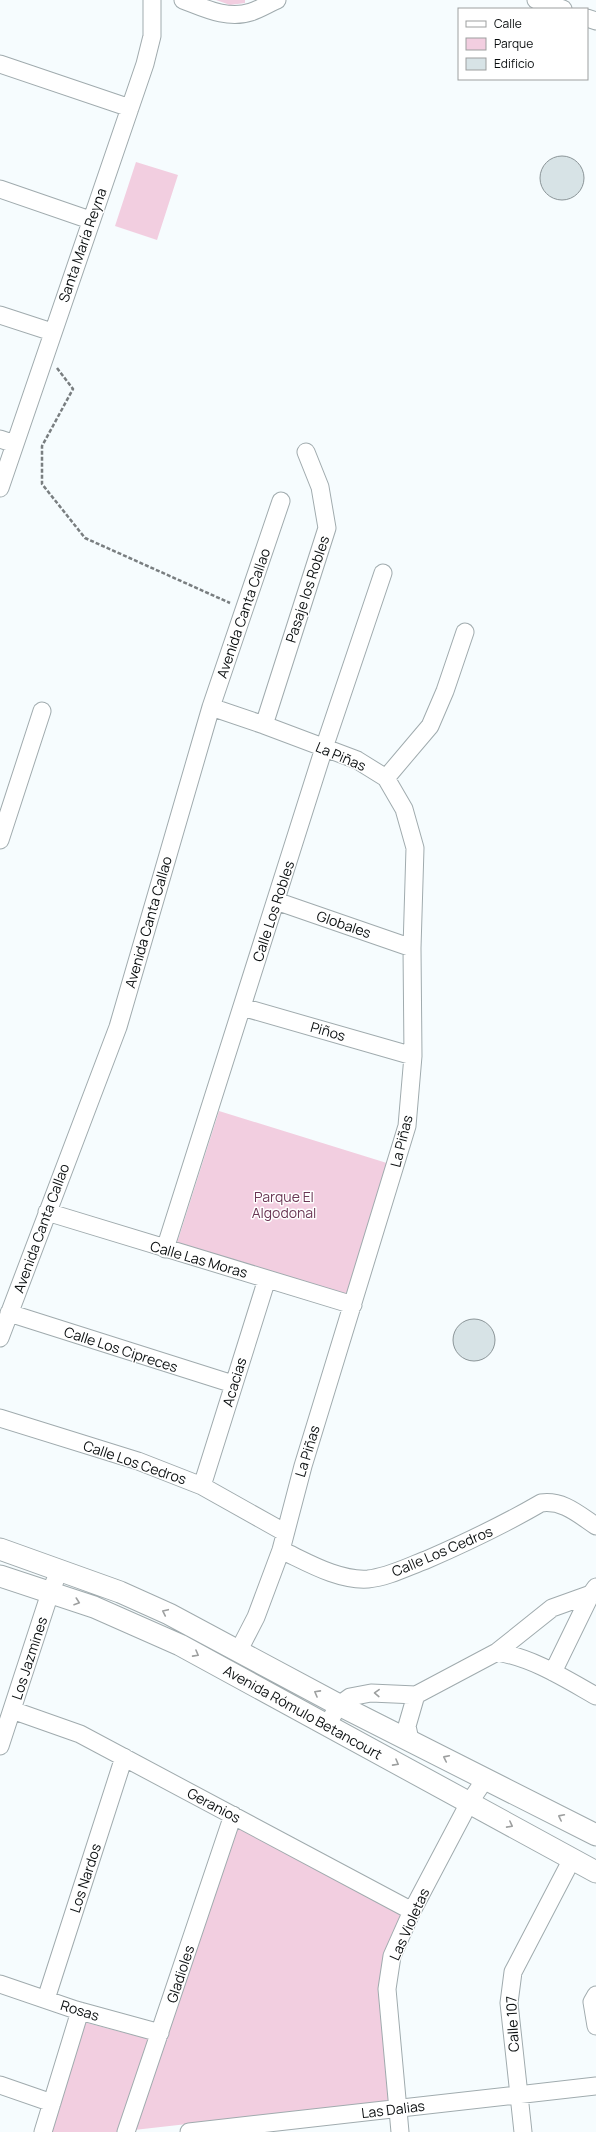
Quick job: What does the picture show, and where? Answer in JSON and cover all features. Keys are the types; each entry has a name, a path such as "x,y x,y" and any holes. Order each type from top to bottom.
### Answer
{"street":[{"name":"Santa María Reyna","path":"0,488 7,442 45,354 145,64 152,36 152,0"},
{"path":"183,0 223,14 237,14 251,6 276,0"},
{"path":"536,0 560,5"},
{"path":"0,64 130,108"},
{"path":"0,189 90,220"},
{"path":"0,315 52,332"},
{"name":"Pasaje los Robles","path":"264,725 327,528 320,486 306,452"},
{"name":"Avenida Canta Callao","path":"0,1338 46,1212 118,1027 211,707 281,501"},
{"name":"Calle Los Robles","path":"165,1249 324,748 384,573"},
{"path":"386,778 430,726 445,691 465,632"},
{"name":"La Piñas","path":"211,707 357,760 386,778 404,809 415,848 412,948 413,1056 407,1126 303,1466 284,1532 281,1550 256,1617 238,1650"},
{"path":"0,840 42,711"},
{"name":"Globales","path":"276,900 412,948"},
{"name":"Piños","path":"242,1007 413,1056"},
{"name":"Calle Las Moras","path":"46,1212 353,1305"},
{"name":"Acacias","path":"202,1486 266,1279"},
{"name":"Calle Los Cipreces","path":"9,1314 233,1384"},
{"name":"Calle Los Cedros","path":"0,1418 138,1461 202,1486 284,1532"},
{"name":"Calle Los Cedros","path":"281,1550 325,1570 349,1577 367,1579 392,1574 470,1541 541,1503 552,1502 563,1504 596,1526"},
{"name":"Avenida Rómulo Betancourt","path":"0,1549 141,1601 169,1614 339,1705 486,1778 596,1835"},
{"name":"Los Jazmines","path":"0,1746 50,1592 59,1571"},
{"name":"Avenida Rómulo Betancourt","path":"0,1576 94,1607 180,1645 596,1872"},
{"path":"327,1725 339,1705 350,1697 371,1693 416,1695 497,1652 552,1608 594,1591"},
{"path":"553,1672 594,1591"},
{"path":"497,1652 518,1655 553,1672 596,1696"},
{"path":"410,1740 407,1726 416,1695"},
{"name":"Geranios","path":"12,1710 80,1734 412,1911"},
{"name":"Los Nardos","path":"46,1999 124,1757"},
{"name":"Las Violetas","path":"400,2132 387,1989 392,1956 412,1911 469,1803 486,1778"},
{"name":"Gladioles","path":"126,2132 233,1815"},
{"name":"Calle 107","path":"523,2132 509,2003 513,1972 572,1858"},
{"name":"Rosas","path":"0,1984 80,2011 160,2033"},
{"path":"596,1995 592,2002 596,2026"},
{"path":"43,2132 80,2011"},
{"path":"0,2085 52,2103"},
{"name":"Las Dalias","path":"189,2132 596,2086"}],"path":[{"path":"45,354 73,388 42,446 42,484 85,538 244,609"}],"green space":[{"path":"216,0 245,0 245,3 230,5"},
{"path":"136,162 178,175 157,240 115,226"},
{"name":"Parque El Algodonal","path":"219,1111 390,1164 349,1297 177,1243"},
{"path":"236,1825 403,1915 383,1957 393,2101 134,2130"},
{"path":"83,2022 149,2039 118,2132 48,2132"}],"building":[{"path":"558,156 566,156 571,157 578,162 583,169 583,187 578,194 571,199 558,200 550,197 543,190 540,182 540,174 543,166 550,159"},
{"path":"470,1319 478,1319 486,1322 492,1328 495,1340 492,1352 486,1358 478,1361 470,1361 462,1358 456,1352 453,1344 453,1336 456,1328 462,1322"}]}
